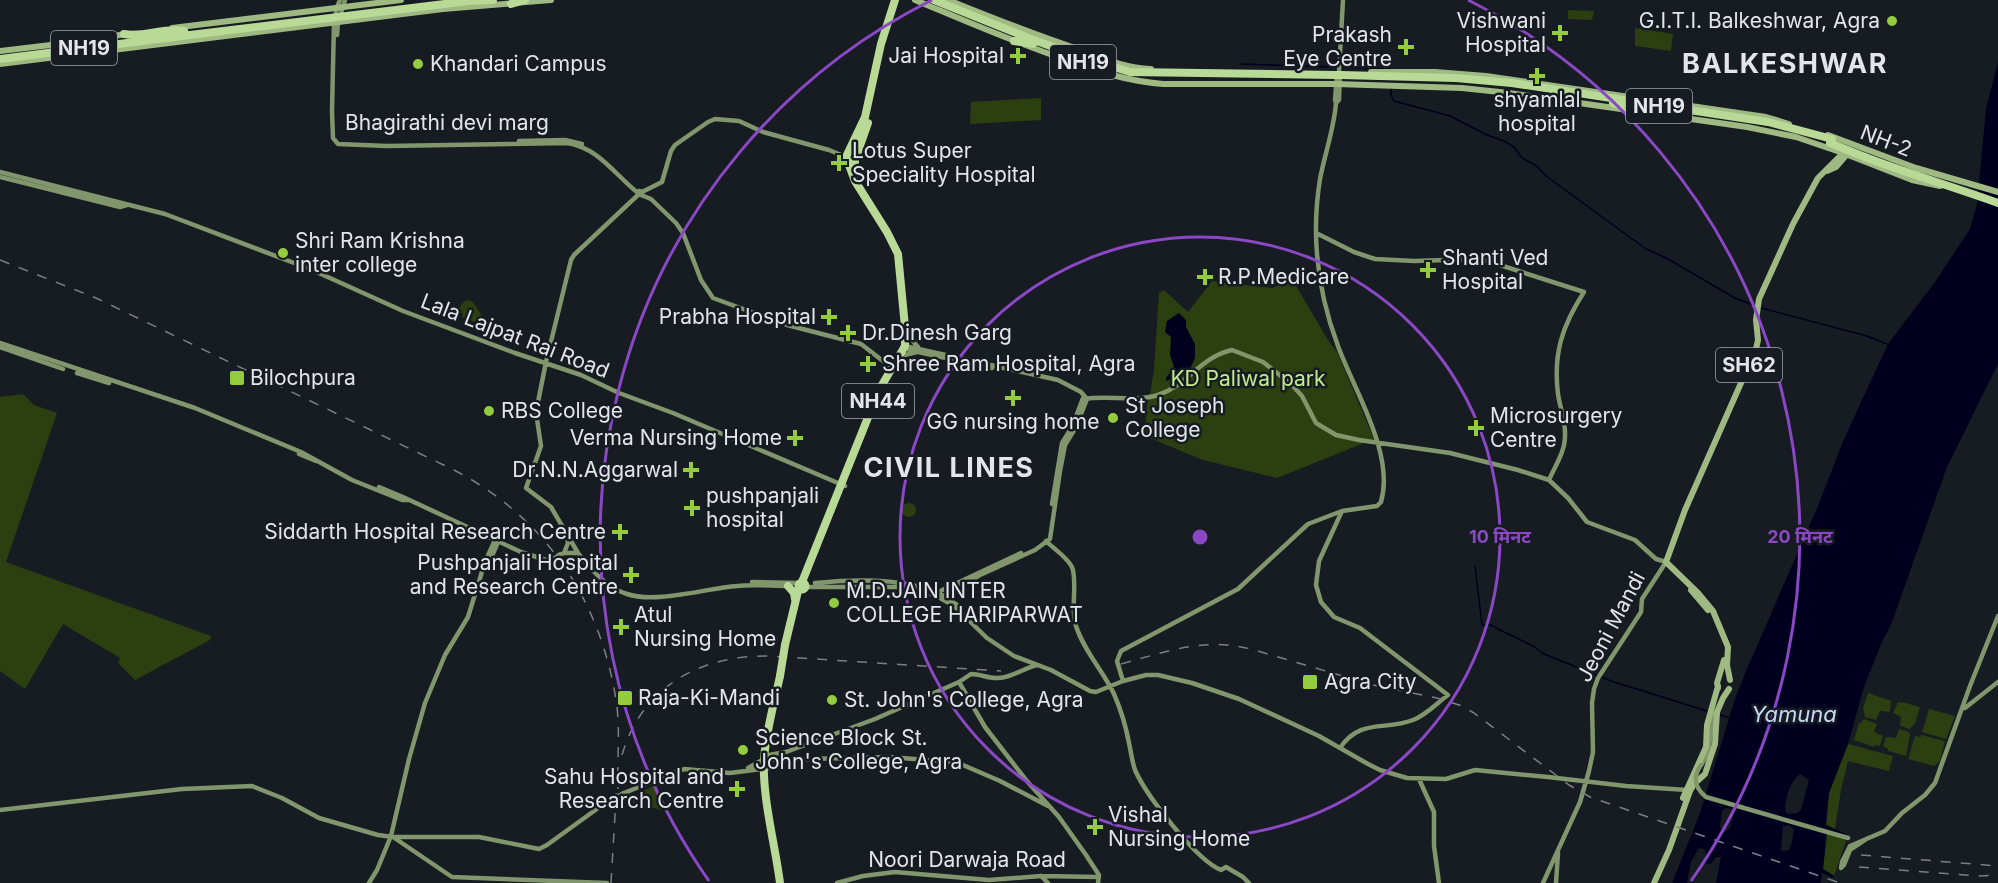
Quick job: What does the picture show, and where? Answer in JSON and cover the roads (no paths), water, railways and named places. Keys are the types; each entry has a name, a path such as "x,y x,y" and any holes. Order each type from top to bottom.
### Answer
{"highway":[{"name":"NH19","path":"180,37 430,0"},
{"name":"NH19","path":"0,55 180,37 469,1 493,0"},
{"path":"511,4 525,0"},
{"path":"857,143 866,117 879,54 895,0"},
{"path":"901,0 883,55 868,123 849,157 855,180 898,254 907,347"},
{"name":"NH19","path":"924,0 1015,40 1030,41"},
{"name":"NH19","path":"934,0 1030,41 1139,75 1487,82 1768,122 1833,143"},
{"path":"128,34 169,30 180,37"},
{"name":"NH19","path":"1487,82 1778,128 1833,143"},
{"path":"1641,103 1665,102"},
{"path":"1613,103 1634,111"},
{"path":"1719,110 1735,117"},
{"name":"NH-2","path":"1833,143 1929,178"},
{"name":"NH19","path":"1929,178 1998,203"},
{"name":"NH44","path":"781,883 767,762 768,733 782,676 795,601 884,378 907,347"},
{"name":"NH44","path":"843,485 884,387 907,347"},
{"name":"NH44","path":"787,645 803,585"},
{"path":"788,586 794,593 795,601"}],"main road":[{"path":"0,55 341,3 401,0"},
{"path":"0,64 58,58 180,37 551,0"},
{"path":"915,0 1104,73 1138,82 1462,88 1748,127 1833,143 1853,144 1864,154"},
{"path":"948,0 1050,41 1132,67 1180,70 1339,69 1479,75 1766,117 1833,143 1845,154 1864,154"},
{"name":"SH62","path":"1666,562 1685,510 1756,349 1759,300 1818,178 1853,144"},
{"path":"1929,178 1998,192"},
{"path":"1666,562 1713,611 1722,630 1728,647 1727,665 1731,685 1719,696"},
{"path":"1652,883 1704,753 1719,696 1719,682 1725,654 1723,639 1710,613 1694,594 1689,584"},
{"path":"1719,682 1725,677 1730,680"},
{"path":"1719,682 1722,690 1729,689"},
{"path":"1688,790 1705,774 1715,744 1713,714"}],"street":[{"path":"1123,681 1117,661 1121,651 1238,589 1304,527 1342,511 1377,506 1381,502 1384,473 1377,443 1361,398 1338,347 1323,298 1316,233 1320,181 1336,103 1339,100 1343,0"},
{"name":"Bhagirathi devi marg","path":"341,3 336,23 334,137 338,142 351,144 576,141 594,149 640,193"},
{"path":"803,585 753,584 716,587 673,593 670,596 637,596 625,593 599,576 578,553 548,504 526,488 541,446 536,417 546,362 569,265 579,248 640,193 662,182 671,151 676,143 712,120 740,120 764,132 849,157"},
{"name":"Lala Lajpat Rai Road","path":"0,172 165,214 295,263 403,311 581,375 619,393 673,413 843,485"},
{"path":"0,177 120,207 127,205"},
{"path":"640,193 651,199 673,219 682,233 701,280 713,297 787,325 861,344 892,368"},
{"path":"1316,233 1354,252 1375,259 1414,261 1481,259 1584,292 1568,318 1558,348 1556,367 1558,394 1565,436 1561,454 1549,480"},
{"path":"0,345 87,377 157,395 546,560 559,555 578,553"},
{"path":"907,347 1058,382 1071,388 1085,399 1158,395 1171,389 1212,356 1232,350 1263,362 1291,384 1302,396 1316,423 1336,435 1450,453 1549,480 1568,498 1587,522 1635,540 1656,559 1666,562"},
{"path":"907,347 920,350"},
{"path":"881,359 884,378"},
{"path":"939,595 1046,541 1049,535 1053,492 1062,443 1085,399"},
{"path":"1340,748 1355,732 1374,726 1412,721 1448,695 1360,628 1334,617 1321,602 1316,585 1317,569 1342,511"},
{"path":"559,555 568,543 567,533"},
{"path":"369,883 392,836 409,759 425,703 443,659 468,617 485,562 497,541"},
{"path":"1046,541 1073,569 1073,615 1076,627 1111,687 1120,709 1136,771 1178,832 1212,865 1221,870 1226,867 1249,883"},
{"name":"Jeoni Mandi","path":"1543,883 1580,802 1586,781 1593,752 1592,703 1598,678 1641,612 1642,599 1666,562"},
{"path":"753,584 788,586 833,582 907,583 939,595 982,633 1014,656 1064,676 1093,692 1146,675 1158,675 1214,689 1319,736 1380,770 1407,778 1453,778 1475,771 1643,788 1688,790"},
{"path":"1846,855 1854,844 1863,843 1868,838 1885,831 1935,783 1998,616"},
{"path":"1941,769 1944,767 1998,624"},
{"path":"0,810 182,789 252,786 271,792 319,818 378,836 479,837 539,849 605,803 682,770 730,773 743,771 875,719 968,676 975,674 1004,678 1037,664"},
{"path":"959,682 986,727 1059,817 1086,855 1099,880"},
{"path":"1965,708 1998,682"},
{"path":"1713,714 1708,753 1696,773 1695,780 1700,792 1706,797 1848,838 1854,844"},
{"path":"780,756 889,757 955,762 1048,806"},
{"path":"743,771 767,762"},
{"path":"1419,779 1434,812 1434,846 1439,883"},
{"path":"392,836 452,877 607,883"},
{"path":"1556,883 1558,850"},
{"name":"Noori Darwaja Road","path":"837,883 863,876 895,872 988,880 1041,876 1099,880"},
{"path":"1041,876 1048,883"}],"water":[{"name":"Yamuna","path":"1998,62 1998,364 1947,467 1892,622 1864,687 1848,744 1829,793 1826,825 1848,835 1827,831 1823,869 1834,876 1833,878 1822,873 1821,883 1716,883 1721,857 1716,857 1711,864 1705,864 1706,851 1701,848 1698,849 1691,862 1687,883 1672,883 1699,816 1736,696 1818,506 1844,439 1888,344 1935,282 1970,229 1977,204 1986,109","holes":["1800,774 1809,780 1801,810 1788,814 1785,811 1787,795 1793,781","1726,808 1732,809 1734,813 1730,828 1725,832 1720,827 1722,811","1789,825 1794,829 1789,850 1783,851 1781,850 1783,826"]},
{"path":"1179,313 1186,320 1186,327 1195,344 1195,358 1189,371 1166,381 1174,367 1170,355 1171,337 1165,332 1167,321"}],"waterway":[{"path":"1241,64 1336,67"},
{"path":"1341,67 1390,69"},
{"path":"1391,88 1394,101 1450,116 1504,141 1514,147 1522,158 1537,166 1546,176 1646,249 1735,298 1754,305"},
{"path":"1761,308 1867,336 1889,345"},
{"path":"1475,566 1482,625 1491,625 1544,654 1611,681 1707,711"},
{"path":"1720,715 1730,718"}],"railway":[{"path":"0,260 96,298 454,470 487,490 517,513 543,539 565,568 584,599 599,633 610,669 617,707 618,789"},
{"path":"1121,664 1201,645 1233,646 1251,649 1373,685 1437,698 1462,706 1474,713 1569,785 1590,797 1840,883"},
{"path":"622,755 631,731 644,710 659,693 678,679 720,661 769,656 1001,671"},
{"path":"611,883 617,781"},
{"path":"1861,855 1998,866"},
{"path":"1859,867 1980,876 1998,875"}],"place":[{"name":"G.I.T.I. Balkeshwar, Agra","path":"1892,21"},
{"name":"Vishwani Hospital","path":"1560,33"},
{"name":"Prakash Eye Centre","path":"1406,47"},
{"name":"Jai Hospital","path":"1018,56"},
{"name":"Khandari Campus","path":"418,64"},
{"name":"shyamlal hospital","path":"1537,76"},
{"name":"Lotus Super Speciality Hospital","path":"839,163"},
{"name":"Shri Ram Krishna inter college","path":"283,253"},
{"name":"Shanti Ved Hospital","path":"1428,270"},
{"name":"R.P.Medicare","path":"1205,277"},
{"name":"Prabha Hospital","path":"829,317"},
{"name":"Dr.Dinesh Garg","path":"848,333"},
{"name":"Shree Ram Hospital, Agra","path":"868,364"},
{"name":"Bilochpura","path":"237,378"},
{"name":"GG nursing home","path":"1013,398"},
{"name":"RBS College","path":"489,411"},
{"name":"St Joseph College","path":"1113,418"},
{"name":"Microsurgery Centre","path":"1476,428"},
{"name":"Verma Nursing Home","path":"795,438"},
{"name":"Dr.N.N.Aggarwal","path":"691,470"},
{"name":"pushpanjali hospital","path":"692,508"},
{"name":"Siddarth Hospital Research Centre","path":"620,532"},
{"name":"Pushpanjali Hospital and Research Centre","path":"631,575"},
{"name":"M.D.JAIN INTER COLLEGE HARIPARWAT","path":"834,603"},
{"name":"Atul Nursing Home","path":"621,627"},
{"name":"Agra City","path":"1310,682"},
{"name":"Raja-Ki-Mandi","path":"625,698"},
{"name":"St. John's College, Agra","path":"832,700"},
{"name":"Science Block St. John's College, Agra","path":"743,750"},
{"name":"Sahu Hospital and Research Centre","path":"737,789"},
{"name":"Vishal Nursing Home","path":"1095,827"}],"district":[{"name":"BALKESHWAR","path":"1785,64"},
{"name":"CIVIL LINES","path":"949,468"}],"park label":[{"name":"KD Paliwal park","path":"1248,379"}]}
